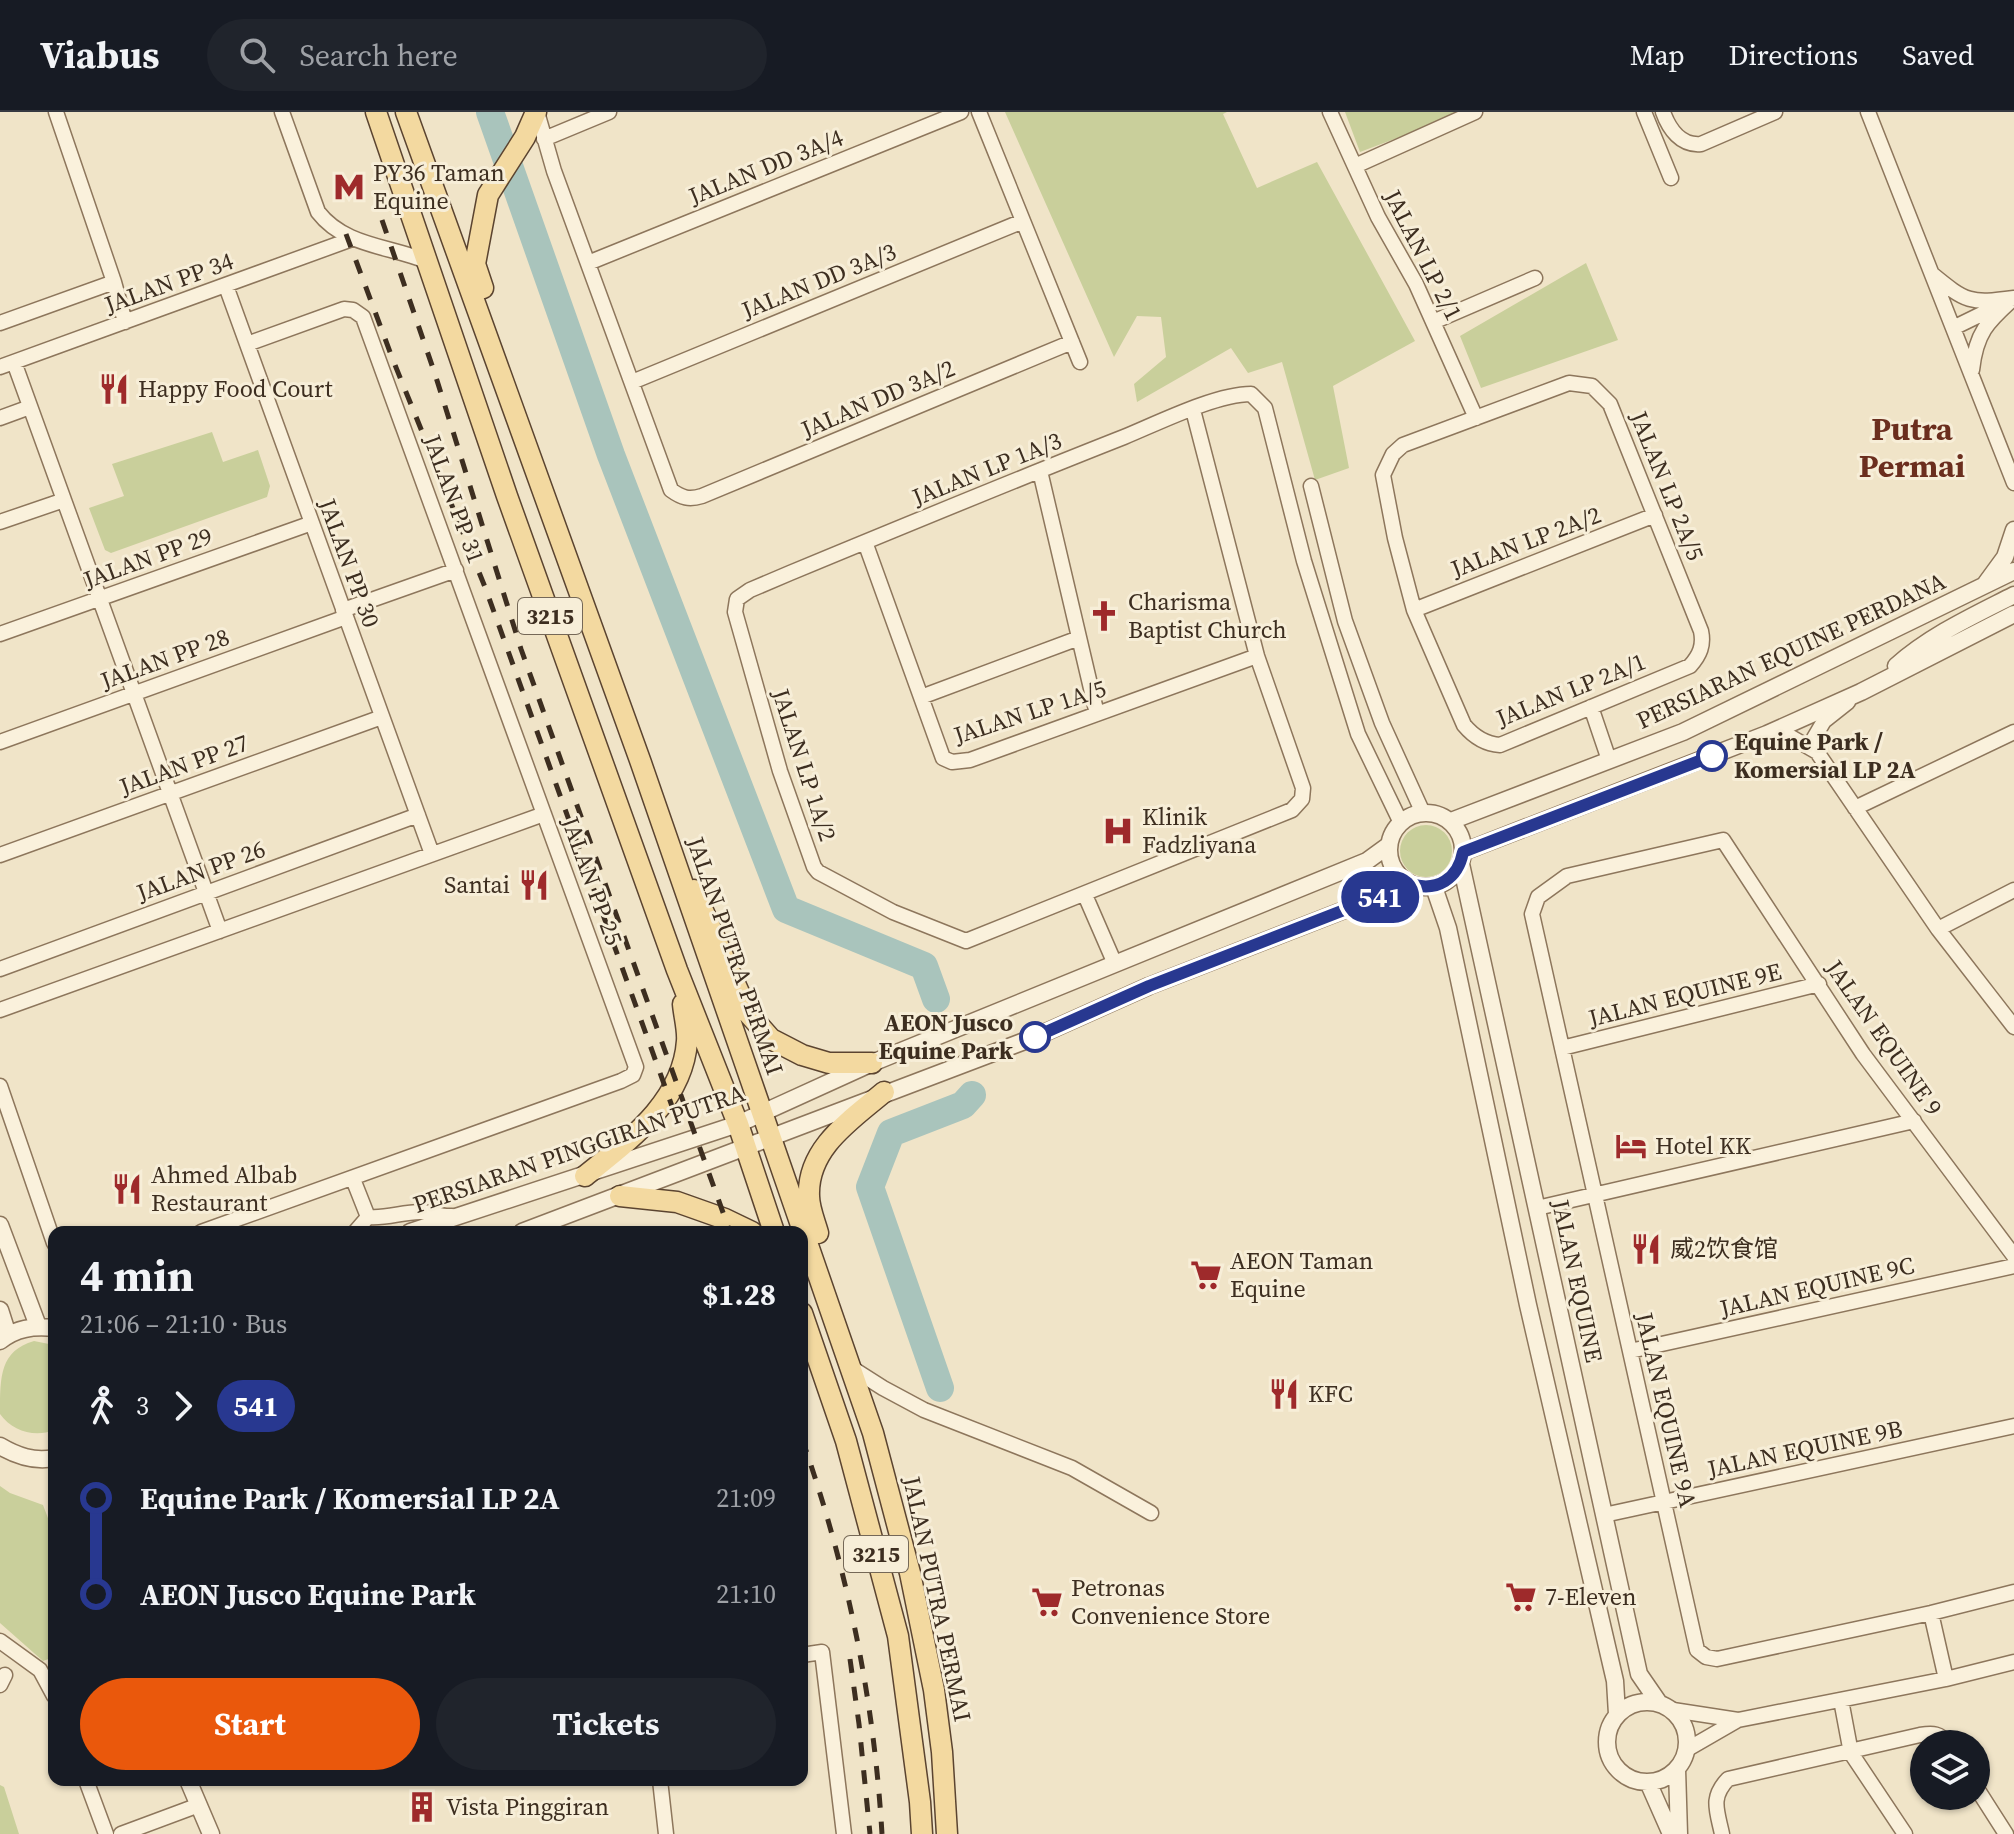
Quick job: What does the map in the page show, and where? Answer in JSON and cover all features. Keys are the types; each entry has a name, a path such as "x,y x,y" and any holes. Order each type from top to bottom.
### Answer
{"main road":[{"name":"3215","path":"376,112 507,496 677,970 747,1148 772,1226"},
{"name":"JALAN PUTRA PERMAI","path":"406,112 665,833 802,1226"},
{"path":"536,112 535,138 488,195 475,264 529,419 546,501"},
{"path":"665,833 706,913 748,1013 771,1039 802,1055 829,1063 872,1063"},
{"path":"585,1176 650,1121 664,1103 683,1065 688,1039 677,970"},
{"path":"834,1321 835,1293 808,1199 810,1177 834,1134 884,1092"},
{"path":"620,1196 677,1202 740,1226"},
{"name":"JALAN PUTRA PERMAI","path":"808,1244 877,1447 918,1612 934,1690 947,1834"},
{"name":"JALAN PUTRA PERMAI","path":"808,1330 846,1441 898,1636 922,1834"}],"street":[{"path":"56,112 125,322"},
{"path":"282,112 318,212 325,222 352,239 426,261"},
{"path":"609,112 535,138 554,171 632,382"},
{"name":"JALAN DD 3A/4","path":"588,263 961,112"},
{"path":"979,112 1080,362"},
{"name":"JALAN LP 2/1","path":"1330,112 1378,217 1416,284 1476,418"},
{"path":"1355,166 1475,112"},
{"path":"1644,112 1671,178"},
{"path":"1663,112 1673,132 1694,145 1775,112"},
{"path":"1868,112 2014,483"},
{"name":"JALAN DD 3A/3","path":"632,382 1023,221"},
{"name":"JALAN PP 34","path":"7,364 352,239"},
{"path":"1932,274 1960,296 1980,303 2014,298"},
{"path":"1433,322 1535,278"},
{"path":"0,322 114,282"},
{"name":"JALAN PP 30","path":"226,286 432,854"},
{"path":"1953,328 2014,298"},
{"path":"1971,374 1974,349 1985,323 2014,298"},
{"name":"JALAN PP 31","path":"247,344 344,309 353,310 363,317 544,814"},
{"name":"JALAN DD 3A/2","path":"632,382 671,490 681,497 692,499 1072,342"},
{"path":"7,364 30,407 220,931"},
{"name":"JALAN LP 2A/5","path":"1476,418 1569,383 1592,386 1610,404 1701,631"},
{"name":"JALAN LP 1A/3","path":"735,612 737,599 750,590 1193,410 1238,394 1251,394 1265,408 1304,561 1358,734 1401,823"},
{"path":"0,418 30,407"},
{"path":"1193,410 1257,656"},
{"name":"JALAN LP 2A/1","path":"1476,418 1403,445 1387,464 1383,475 1414,610 1464,725 1480,740 1490,745 1500,745 1690,666 1701,650 1701,631"},
{"path":"1040,471 1097,714"},
{"path":"1311,486 1345,621 1382,723 1423,813"},
{"path":"0,522 64,500"},
{"name":"JALAN LP 2A/2","path":"1414,610 1655,515"},
{"name":"JALAN PP 29","path":"0,634 312,523"},
{"path":"1982,587 2005,557 2014,530"},
{"name":"JALAN LP 1A/5","path":"865,542 943,758 952,762 970,760 1257,656"},
{"name":"JALAN PP 28","path":"0,742 456,570"},
{"name":"PERSIARAN EQUINE PERDANA","path":"1451,821 1683,732 2014,571"},
{"path":"1878,681 1916,649 1949,628 2014,595"},
{"name":"JALAN LP 1A/2","path":"735,612 780,771 814,867 893,912 966,941 1292,810 1302,799 1303,788 1257,656"},
{"path":"2014,614 1878,681 1824,721 1814,738 1817,752 1938,929 2014,1027"},
{"path":"921,697 1079,638"},
{"path":"1462,858 1461,834 1451,821 1436,814 1411,816 1393,833 1389,845 1393,868 1411,884 1422,888 1434,887 1445,882 1462,858 1767,734 1861,692"},
{"path":"1591,707 1609,760"},
{"name":"JALAN PP 27","path":"0,855 382,717"},
{"path":"1855,808 2014,732"},
{"path":"1767,734 1791,737 1817,752"},
{"name":"JALAN PP 25","path":"0,1010 544,814 636,1067 633,1075 218,1226"},
{"name":"JALAN PP 26","path":"0,969 418,815"},
{"name":"JALAN EQUINE 9A","path":"1723,840 1567,876 1538,897 1532,914 1697,1650 1706,1657 1717,1659 2014,1592"},
{"name":"JALAN EQUINE 9","path":"1723,840 1863,1054 2014,1256"},
{"name":"PERSIARAN PINGGIRAN PUTRA","path":"426,1226 738,1124 872,1063 1367,861 1389,845"},
{"name":"JALAN EQUINE","path":"1462,858 1639,1674 1666,1707"},
{"path":"538,1226 1047,1032 1149,986 1411,884"},
{"path":"1434,887 1448,928 1528,1305 1615,1681 1617,1714"},
{"path":"1938,929 2014,890"},
{"path":"1085,895 1115,964"},
{"name":"JALAN EQUINE 9E","path":"1562,1048 1819,984"},
{"path":"0,1086 48,1226"},
{"path":"1537,1208 1914,1121"},
{"path":"353,1179 368,1217"},
{"path":"360,1226 368,1217 421,1212 440,1217 452,1216"},
{"path":"0,1225 46,1327 4,1338 0,1310"},
{"name":"JALAN EQUINE 9C","path":"1630,1351 2014,1266"},
{"path":"850,1366 915,1405 1072,1468 1151,1513"},
{"name":"JALAN EQUINE 9B","path":"1604,1515 2014,1426"},
{"path":"0,1446 22,1457 48,1459"},
{"path":"1931,1613 1946,1679"},
{"path":"0,1641 40,1670 48,1685"},
{"path":"808,1654 822,1652 844,1834"},
{"path":"1686,1750 1738,1720 1946,1679 2014,1662"},
{"path":"1841,1700 1851,1753 1905,1834"},
{"path":"1677,1769 1664,1778 1648,1782 1621,1773 1610,1759 1607,1749 1608,1730 1617,1714 1632,1704 1650,1701 1666,1707 1738,1720"},
{"path":"1666,1707 1683,1724 1686,1750 1677,1769 1679,1834"},
{"path":"1722,1834 1715,1803 1718,1790 1728,1779 1910,1739"},
{"path":"1648,1782 1671,1834"},
{"path":"88,1786 106,1834"},
{"path":"191,1786 211,1834"},
{"path":"661,1786 666,1834"},
{"path":"912,1834 920,1802"},
{"path":"121,1834 199,1805"},
{"path":"1990,1809 2006,1834"}],"green space":[{"path":"1005,112 1227,112 1223,114 1257,188 1317,162 1415,341 1333,386 1349,468 1315,480 1282,362 1248,373 1231,348 1137,402 1134,384 1166,357 1161,317 1137,316 1114,357"},
{"path":"1345,112 1466,112 1360,152"},
{"path":"1586,263 1618,340 1481,388 1460,336"},
{"path":"212,432 223,462 258,450 270,486 267,497 111,553 105,550 89,508 124,496 112,464"},
{"path":"1426,825 1444,833 1452,851 1444,869 1426,877 1408,869 1400,851 1408,833"},
{"path":"34,1341 48,1344 47,1432 32,1433 17,1429 0,1414 4,1367 14,1351"},
{"path":"0,1486 43,1505 48,1518 48,1659 43,1661 0,1623"},
{"path":"0,1785 4,1787 19,1834 0,1834"}],"waterway":[{"path":"490,112 611,455 786,909 924,966 936,999"},
{"path":"940,1388 870,1187 891,1133 963,1105 972,1095"}],"railway":[{"path":"382,220 435,374 521,649 728,1226"},
{"path":"346,234 393,360 485,587 677,1120"},
{"path":"808,1457 832,1536 856,1634 872,1733 882,1834"},
{"path":"850,1659 870,1834"}],"bus line":[{"name":"541","path":"1035,1037 1149,986 1411,884 1422,888 1434,887 1445,882 1461,864 1463,852 1712,756"}],"place":[{"name":"PY36 Taman Equine","path":"349,187"},
{"name":"Happy Food Court","path":"114,389"},
{"name":"Charisma Baptist Church","path":"1104,616"},
{"name":"Equine Park / Komersial LP 2A","path":"1712,756"},
{"name":"Klinik Fadzliyana","path":"1118,831"},
{"name":"Santai","path":"534,885"},
{"name":"AEON Jusco Equine Park","path":"1035,1037"},
{"name":"Hotel KK","path":"1631,1146"},
{"name":"Ahmed Albab Restaurant","path":"127,1189"},
{"name":"威2饮食馆","path":"1646,1249"},
{"name":"AEON Taman Equine","path":"1206,1275"},
{"name":"KFC","path":"1284,1394"},
{"name":"7-Eleven","path":"1521,1597"},
{"name":"Petronas Convenience Store","path":"1047,1602"},
{"name":"Vista Pinggiran","path":"422,1807"}],"district":[{"name":"Putra Permai","path":"1912,448"}]}
